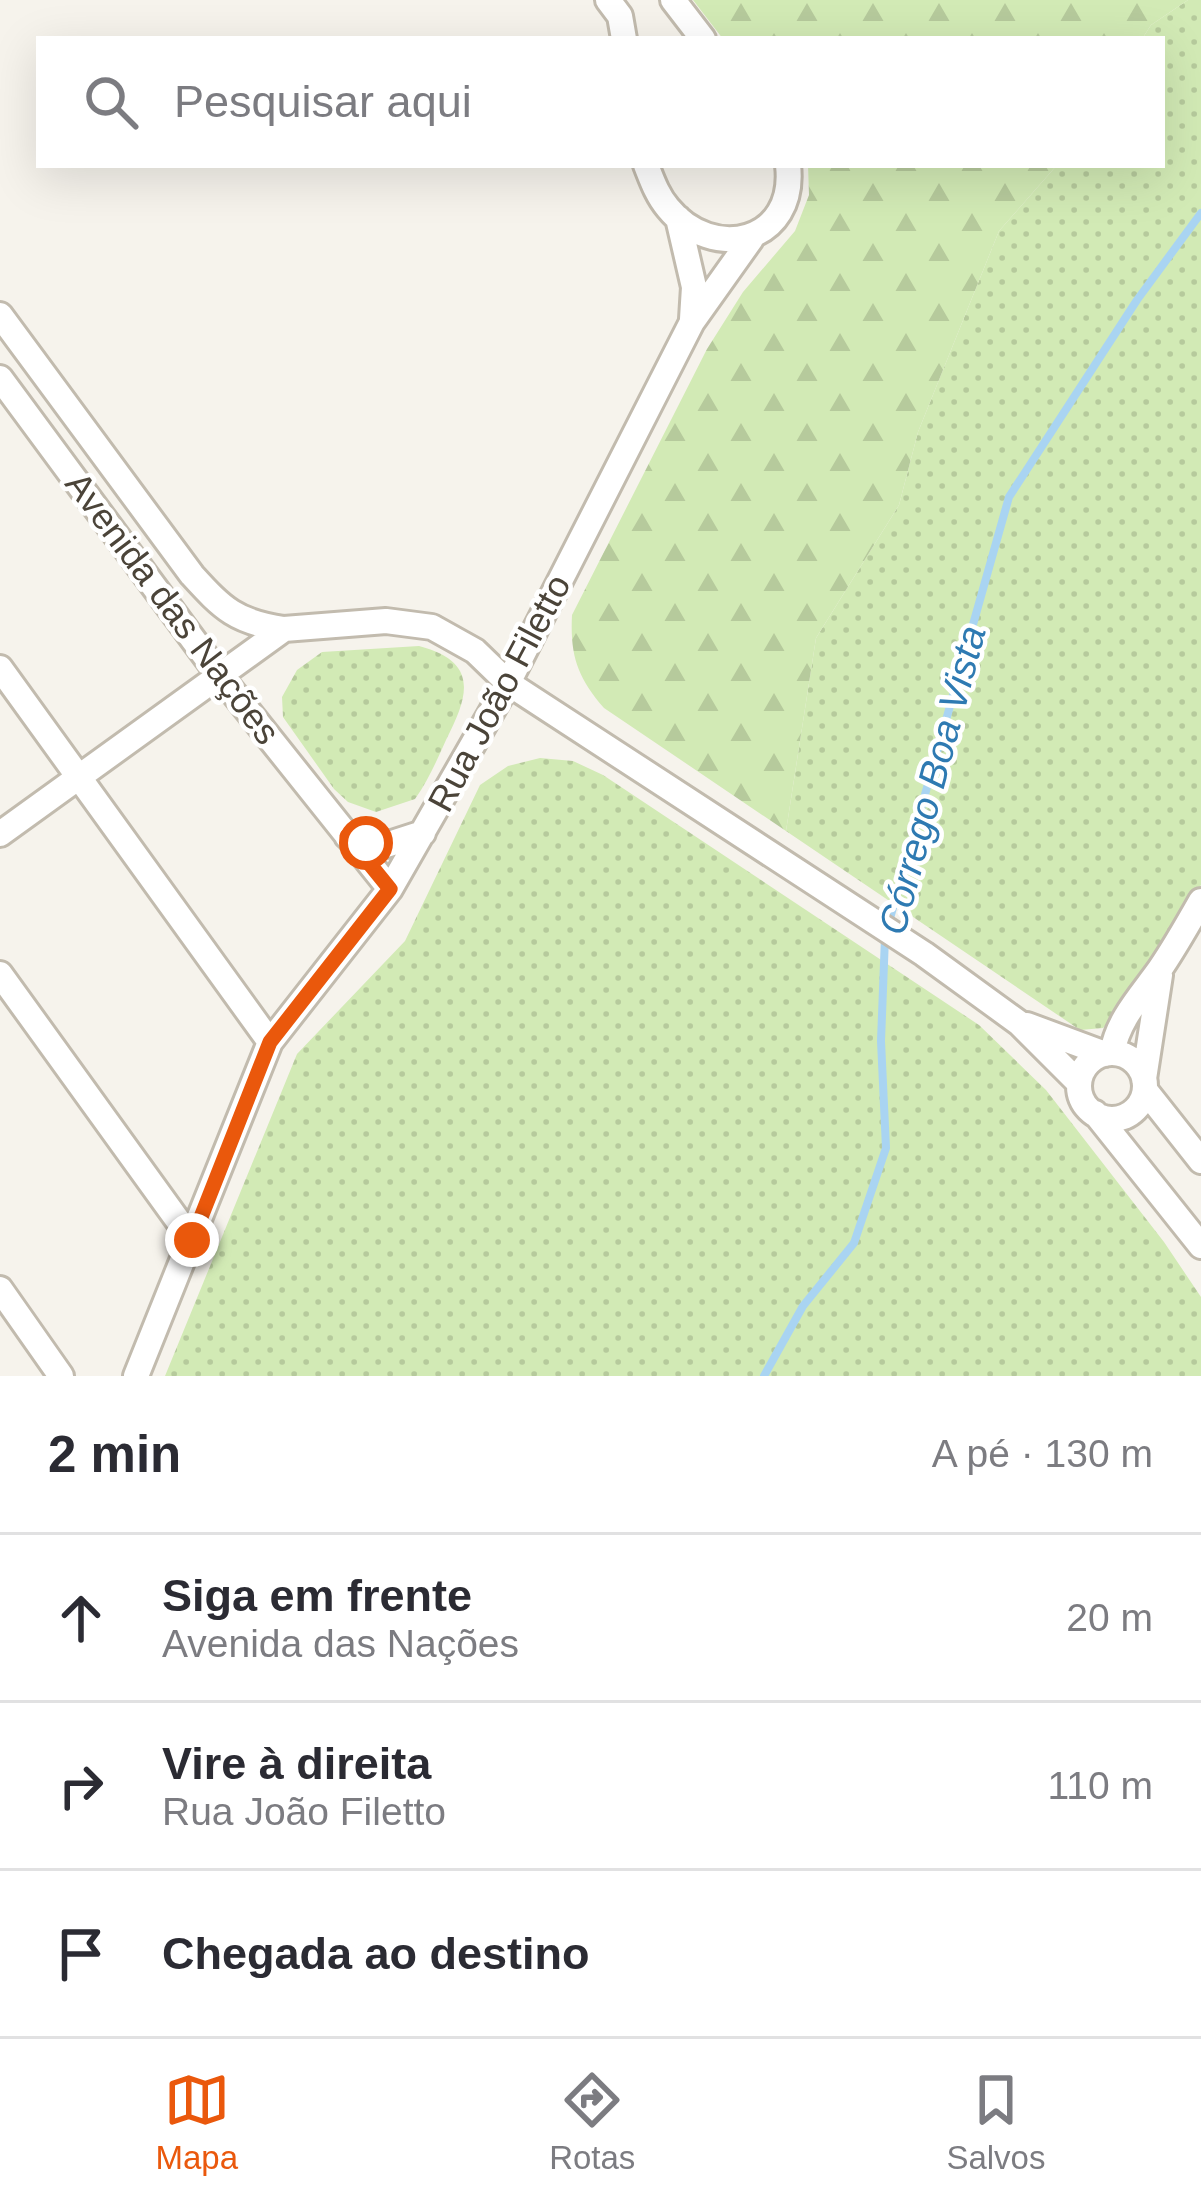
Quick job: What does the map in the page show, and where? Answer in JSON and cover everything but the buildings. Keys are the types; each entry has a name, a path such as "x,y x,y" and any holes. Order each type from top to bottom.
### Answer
{"street":[{"path":"608,0 620,16 623,36"},
{"path":"673,0 701,36"},
{"path":"647,168 655,187 694,230 724,239 751,239"},
{"name":"Rua João Filetto","path":"136,1376 270,1042 390,889 508,683 692,322 751,239 768,228 783,205 788,168"},
{"path":"677,216 694,287 692,322"},
{"name":"Avenida das Nações","path":"0,315 192,575 224,610 251,624 284,628"},
{"name":"Avenida das Nações","path":"0,378 220,676 390,889"},
{"path":"0,834 284,628 386,621 433,627 475,650 508,683 924,954 1019,1022 1079,1083 1086,1105 1201,1246"},
{"path":"0,668 270,1042"},
{"path":"347,836 386,844 423,833"},
{"path":"1079,1083 1087,1064 1108,1053 1130,1009 1162,967 1201,901"},
{"path":"1095,1114 1115,1119 1135,1109 1145,1085 1162,967"},
{"path":"0,974 192,1240"},
{"path":"1019,1022 1133,1060 1145,1085 1201,1161"},
{"path":"0,1288 61,1376"}],"green space":[{"path":"693,0 1188,0 1151,25 1144,36 721,36"},
{"path":"1188,0 1201,0 1201,885 1112,1020 1103,1028 1080,1030 786,831 816,638 899,505 918,432 999,231 1054,168 1165,168 1165,36 1144,36 1151,25"},
{"path":"808,168 1054,168 999,231 918,432 899,505 816,638 786,831 604,708 577,665 572,615 707,349 743,292 795,231 809,195"},
{"path":"419,646 452,661 460,671 464,682 460,709 415,799 376,812 348,802 334,789 283,717 282,697 297,670 322,652"},
{"path":"540,758 573,761 603,775 979,1025 1046,1090 1201,1297 1201,1376 165,1376 297,1054 405,941 480,785 508,766"}],"waterway":[{"name":"Córrego Boa Vista","path":"889,922 1009,497 1137,300 1201,213"},
{"name":"Córrego Boa Vista","path":"764,1376 803,1306 854,1243 886,1148 881,1041 885,937"}],"route":[{"path":"192,1240 270,1042 390,889 347,836 366,843"}]}
